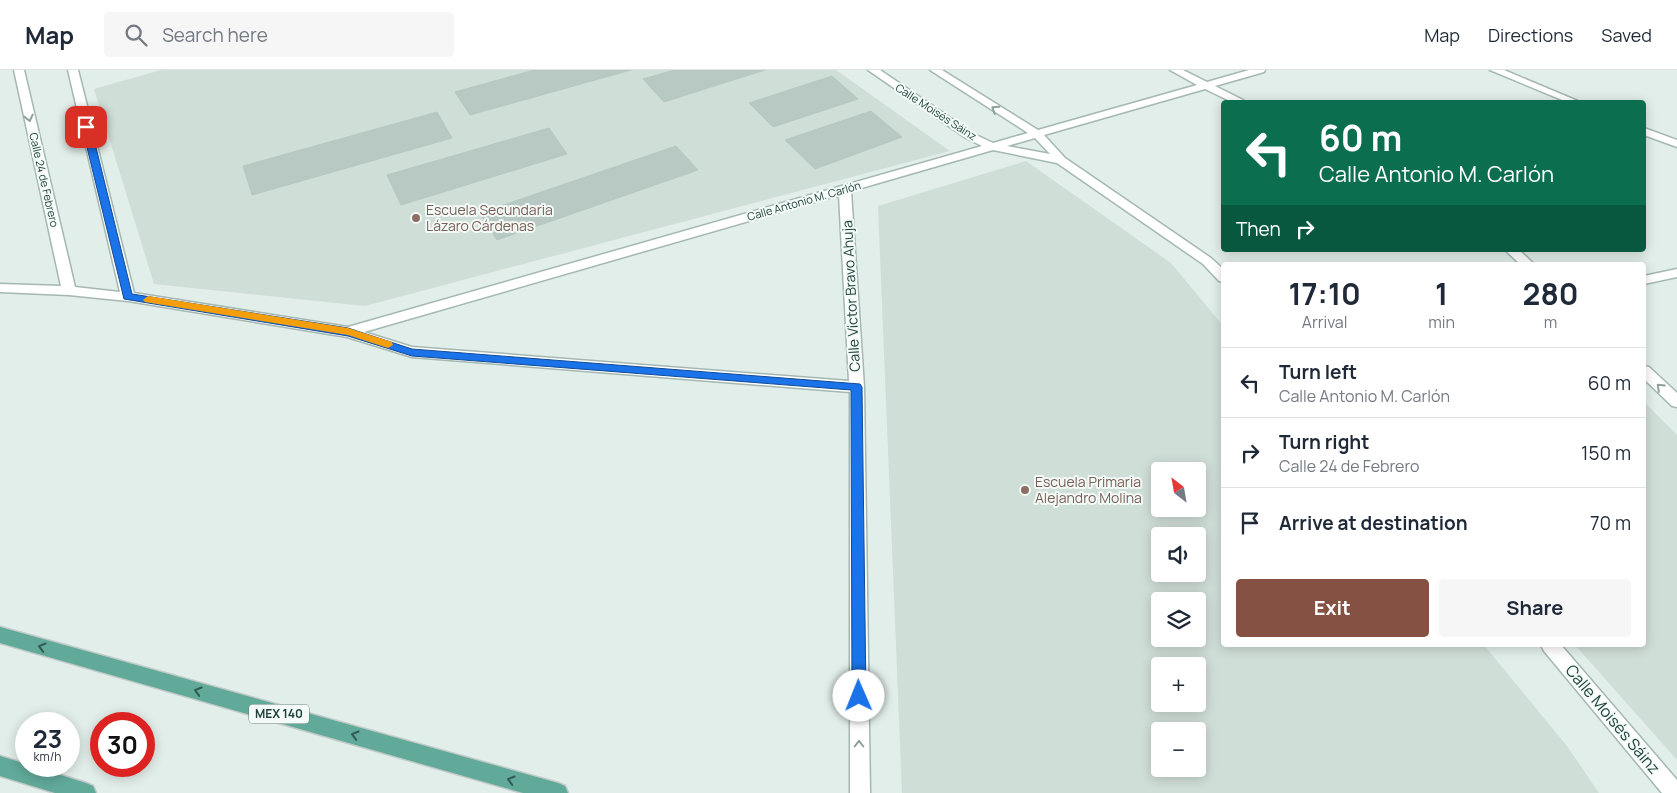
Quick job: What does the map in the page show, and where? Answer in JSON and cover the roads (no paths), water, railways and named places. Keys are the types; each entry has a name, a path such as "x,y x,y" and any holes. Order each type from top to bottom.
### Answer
{"main road":[{"name":"MEX 140","path":"0,635 558,793"},
{"path":"0,766 86,793"}],"street":[{"name":"Calle 24 de Febrero","path":"18,70 69,291"},
{"path":"73,70 128,296"},
{"name":"Calle Moisés Sáinz","path":"873,70 970,136 993,147 1061,160"},
{"name":"Calle Moisés Sáinz","path":"935,70 1037,134 1061,160 1207,261 1221,275"},
{"path":"1175,70 1236,100"},
{"name":"Calle Antonio M. Carlón","path":"348,332 1260,70"},
{"path":"1495,70 1570,100"},
{"path":"1646,132 1674,144"},
{"name":"Calle Víctor Bravo Ahuja","path":"845,189 857,387 860,793"},
{"path":"1513,252 1525,262"},
{"path":"1646,280 1677,274"},
{"name":"Calle Antonio M. Carlón","path":"0,288 128,296 348,332 412,352 857,387"},
{"path":"1646,373 1677,402"},
{"name":"Calle Moisés Sáinz","path":"1552,647 1675,793"}],"place":[{"name":"Escuela Secundaria Lázaro Cárdenas","path":"416,218"},
{"name":"Escuela Primaria Alejandro Molina","path":"1025,490"}]}
